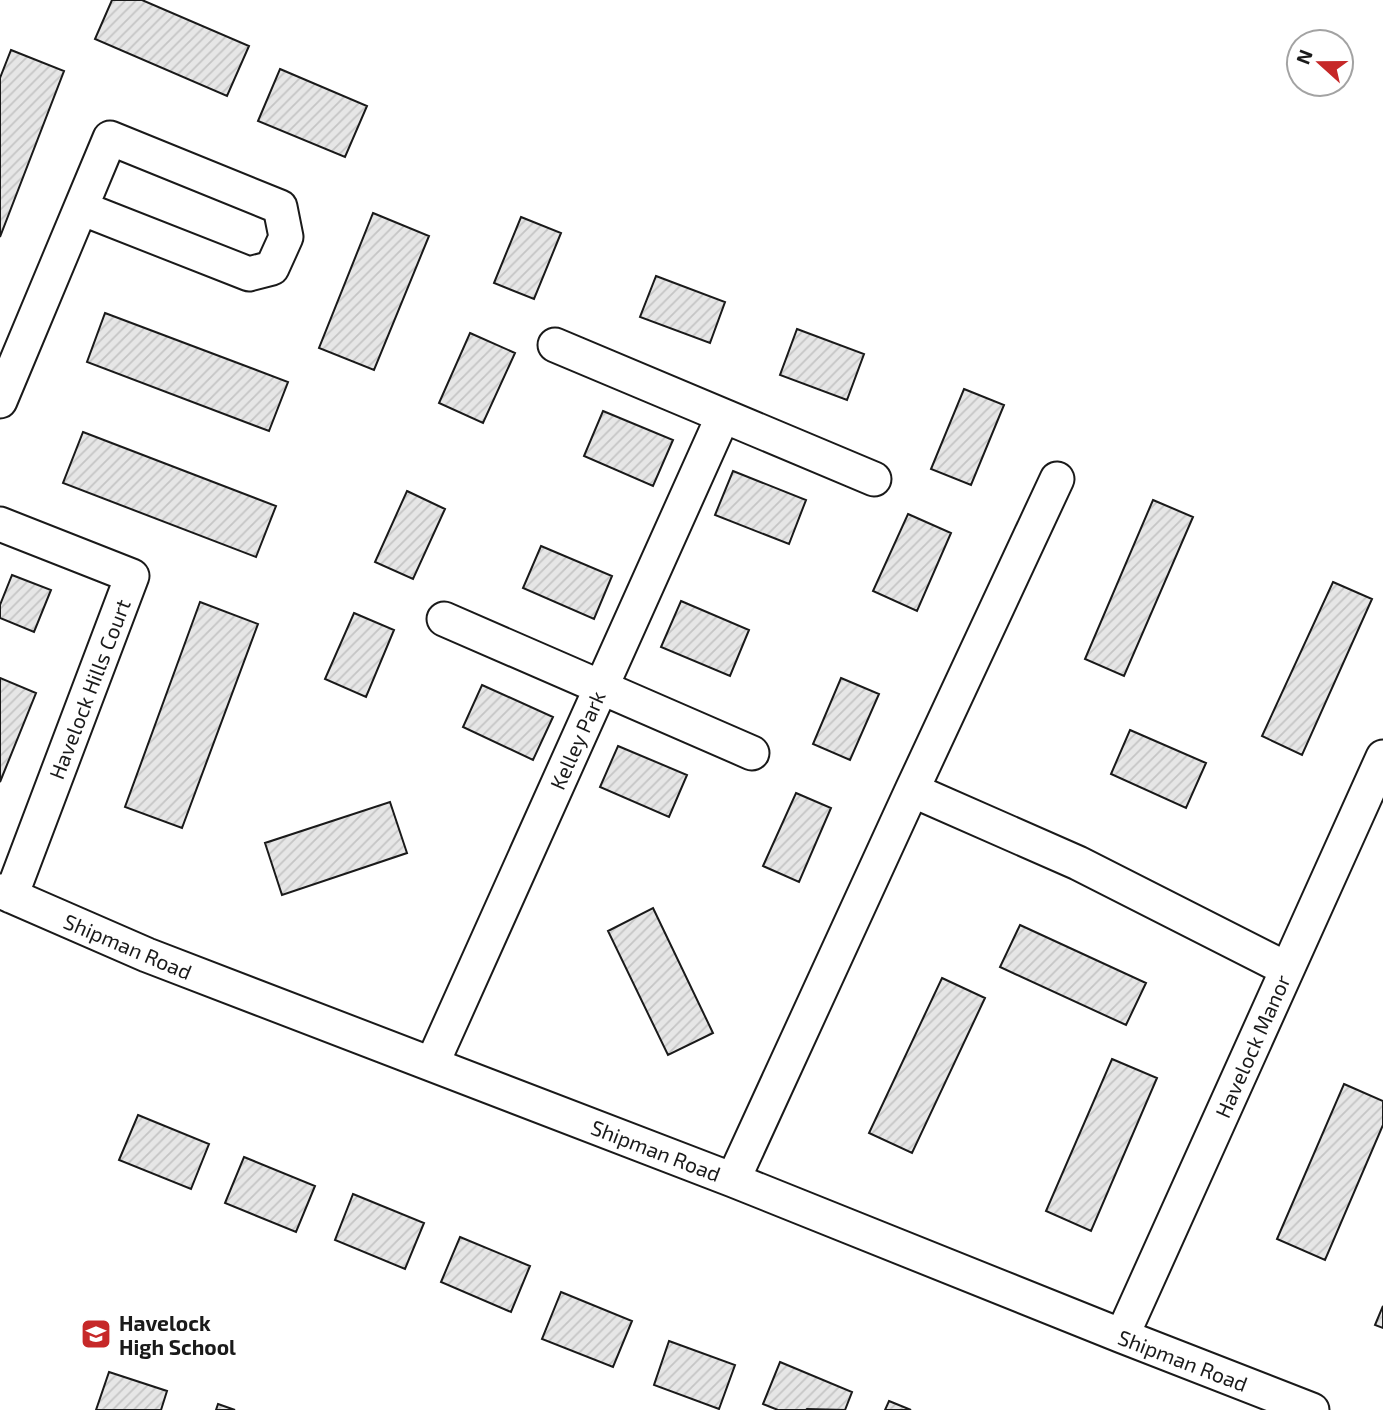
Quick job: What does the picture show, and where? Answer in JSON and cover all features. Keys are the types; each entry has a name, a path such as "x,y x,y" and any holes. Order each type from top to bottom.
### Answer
{"street":[{"path":"0,401 110,138 280,207 286,237 272,268 249,274 81,208"},
{"path":"555,345 874,479"},
{"name":"Kelley Park","path":"432,1064 723,416"},
{"path":"733,1180 1057,479"},
{"name":"Havelock Hills Court","path":"0,524 132,576 5,894"},
{"path":"444,619 752,753"},
{"name":"Havelock Manor","path":"1122,1336 1383,757"},
{"path":"912,790 1078,863 1287,969"},
{"name":"Shipman Road","path":"5,894 147,955 733,1180 1312,1410"}],"building":[{"path":"112,0 142,0 249,46 227,96 95,39"},
{"path":"11,50 64,71 0,237 0,78"},
{"path":"280,69 367,106 345,157 258,121"},
{"path":"373,213 429,236 374,370 319,348"},
{"path":"521,217 561,233 534,299 494,283"},
{"path":"656,276 725,302 710,343 640,317"},
{"path":"105,313 288,382 269,431 87,362"},
{"path":"797,329 864,354 847,400 780,375"},
{"path":"470,333 515,353 483,423 439,403"},
{"path":"964,389 1004,405 971,485 931,469"},
{"path":"603,411 673,440 653,486 584,456"},
{"path":"83,432 276,506 256,557 63,483"},
{"path":"733,471 806,500 789,544 715,515"},
{"path":"407,491 445,509 413,579 375,562"},
{"path":"1153,500 1193,517 1124,676 1085,659"},
{"path":"908,514 951,533 917,611 873,591"},
{"path":"541,546 612,576 594,619 523,588"},
{"path":"12,575 51,590 34,632 0,618 0,605"},
{"path":"1333,582 1372,599 1302,755 1262,736"},
{"path":"681,601 749,630 730,676 661,647"},
{"path":"200,602 258,624 182,828 125,807"},
{"path":"354,613 394,630 366,697 325,679"},
{"path":"0,678 36,693 0,782"},
{"path":"841,678 879,694 850,760 813,744"},
{"path":"482,685 553,717 533,760 463,727"},
{"path":"1130,730 1206,763 1186,808 1111,774"},
{"path":"618,746 687,775 669,817 600,787"},
{"path":"796,793 831,808 799,882 763,866"},
{"path":"390,802 407,853 282,895 265,843"},
{"path":"653,908 713,1033 668,1055 608,931"},
{"path":"1020,925 1146,983 1126,1025 1000,967"},
{"path":"942,978 985,998 912,1153 869,1133"},
{"path":"1112,1059 1157,1078 1091,1231 1046,1211"},
{"path":"1344,1084 1383,1101 1383,1125 1325,1260 1277,1239"},
{"path":"138,1115 209,1144 191,1189 119,1160"},
{"path":"244,1157 315,1186 296,1232 225,1203"},
{"path":"353,1194 424,1223 405,1269 335,1240"},
{"path":"460,1237 530,1266 511,1312 441,1282"},
{"path":"561,1292 632,1321 613,1367 542,1339"},
{"path":"1383,1306 1383,1328 1375,1325"},
{"path":"669,1341 735,1365 719,1409 654,1385"},
{"path":"780,1362 852,1392 845,1410 778,1410 763,1404"},
{"path":"109,1372 167,1391 161,1410 96,1410"},
{"path":"889,1401 911,1410 885,1410"},
{"path":"218,1404 235,1410 216,1410"}],"place":[{"name":"Havelock High School","path":"96,1334"}]}
